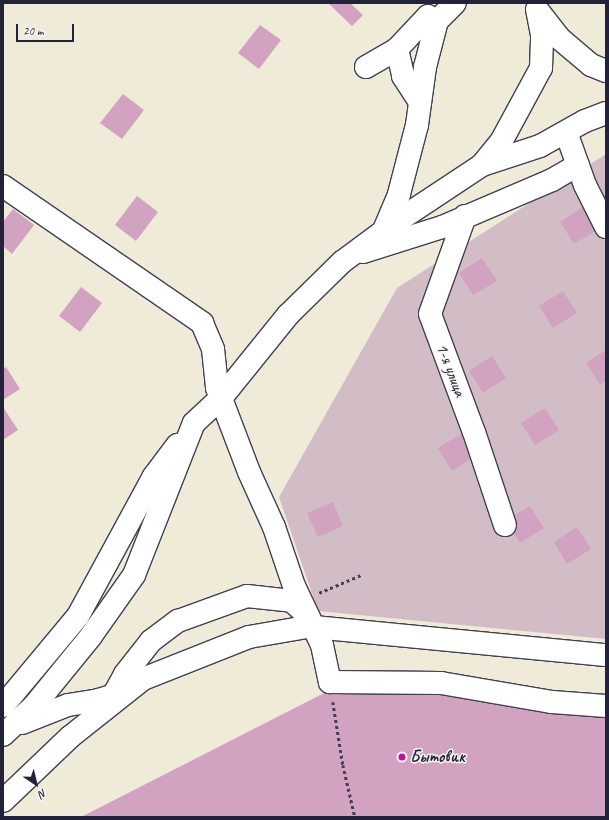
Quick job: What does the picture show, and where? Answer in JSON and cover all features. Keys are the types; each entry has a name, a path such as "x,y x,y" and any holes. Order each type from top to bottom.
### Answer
{"street":[{"path":"384,230 399,194 417,125 425,67 437,21 455,3"},
{"path":"535,6 559,38 591,65 606,71"},
{"path":"482,165 502,140 541,68 542,36 535,6"},
{"path":"366,67 397,49 428,16 437,21"},
{"path":"397,49 403,76 420,102"},
{"path":"3,706 78,616 154,476 194,423 221,398 288,315 350,256 384,230 482,165 540,146 585,121 606,113"},
{"path":"566,132 585,185 606,227"},
{"path":"350,256 408,239 552,180 578,165"},
{"path":"3,186 202,323 213,349 217,388 249,472 274,527 309,617 322,645 330,682 441,683 552,702 606,706"},
{"name":"1-я улица","path":"465,216 430,314 474,432 506,525"},
{"path":"7,731 34,706 91,636 134,575 194,423"},
{"path":"120,694 125,674 151,641 178,621 247,596 292,601 309,617"},
{"path":"3,801 70,737 120,694 143,679 249,637 309,617 606,655"},
{"path":"7,731 68,705 120,694"}],"path":[{"path":"309,617 361,576"},
{"path":"330,682 343,765 355,817"}],"shaded area":[{"path":"606,154 606,639 318,611 279,497 397,288"}],"building":[{"path":"328,3 350,3 363,15 352,26"},
{"path":"260,25 281,40 259,69 238,53"},
{"path":"123,94 144,110 122,139 100,123"},
{"path":"137,196 158,212 136,241 115,225"},
{"path":"583,207 597,230 574,244 560,222"},
{"path":"13,209 34,225 12,254 3,246 3,222"},
{"path":"482,258 497,281 473,295 459,273"},
{"path":"81,287 102,303 80,332 59,316"},
{"path":"563,291 577,313 553,328 539,306"},
{"path":"606,350 606,381 600,385 586,363"},
{"path":"492,356 506,378 483,393 469,371"},
{"path":"6,367 20,389 3,400 3,369"},
{"path":"3,407 18,430 3,440"},
{"path":"545,408 559,430 535,445 521,423"},
{"path":"461,434 475,456 452,471 438,448"},
{"path":"333,502 343,526 318,537 307,513"},
{"path":"530,506 544,528 520,543 506,520"},
{"path":"577,527 591,549 567,564 554,542"},
{"name":"Бытовик","path":"344,683 606,698 606,817 81,817"}],"place":[{"name":"Бытовик","path":"402,757"}]}
